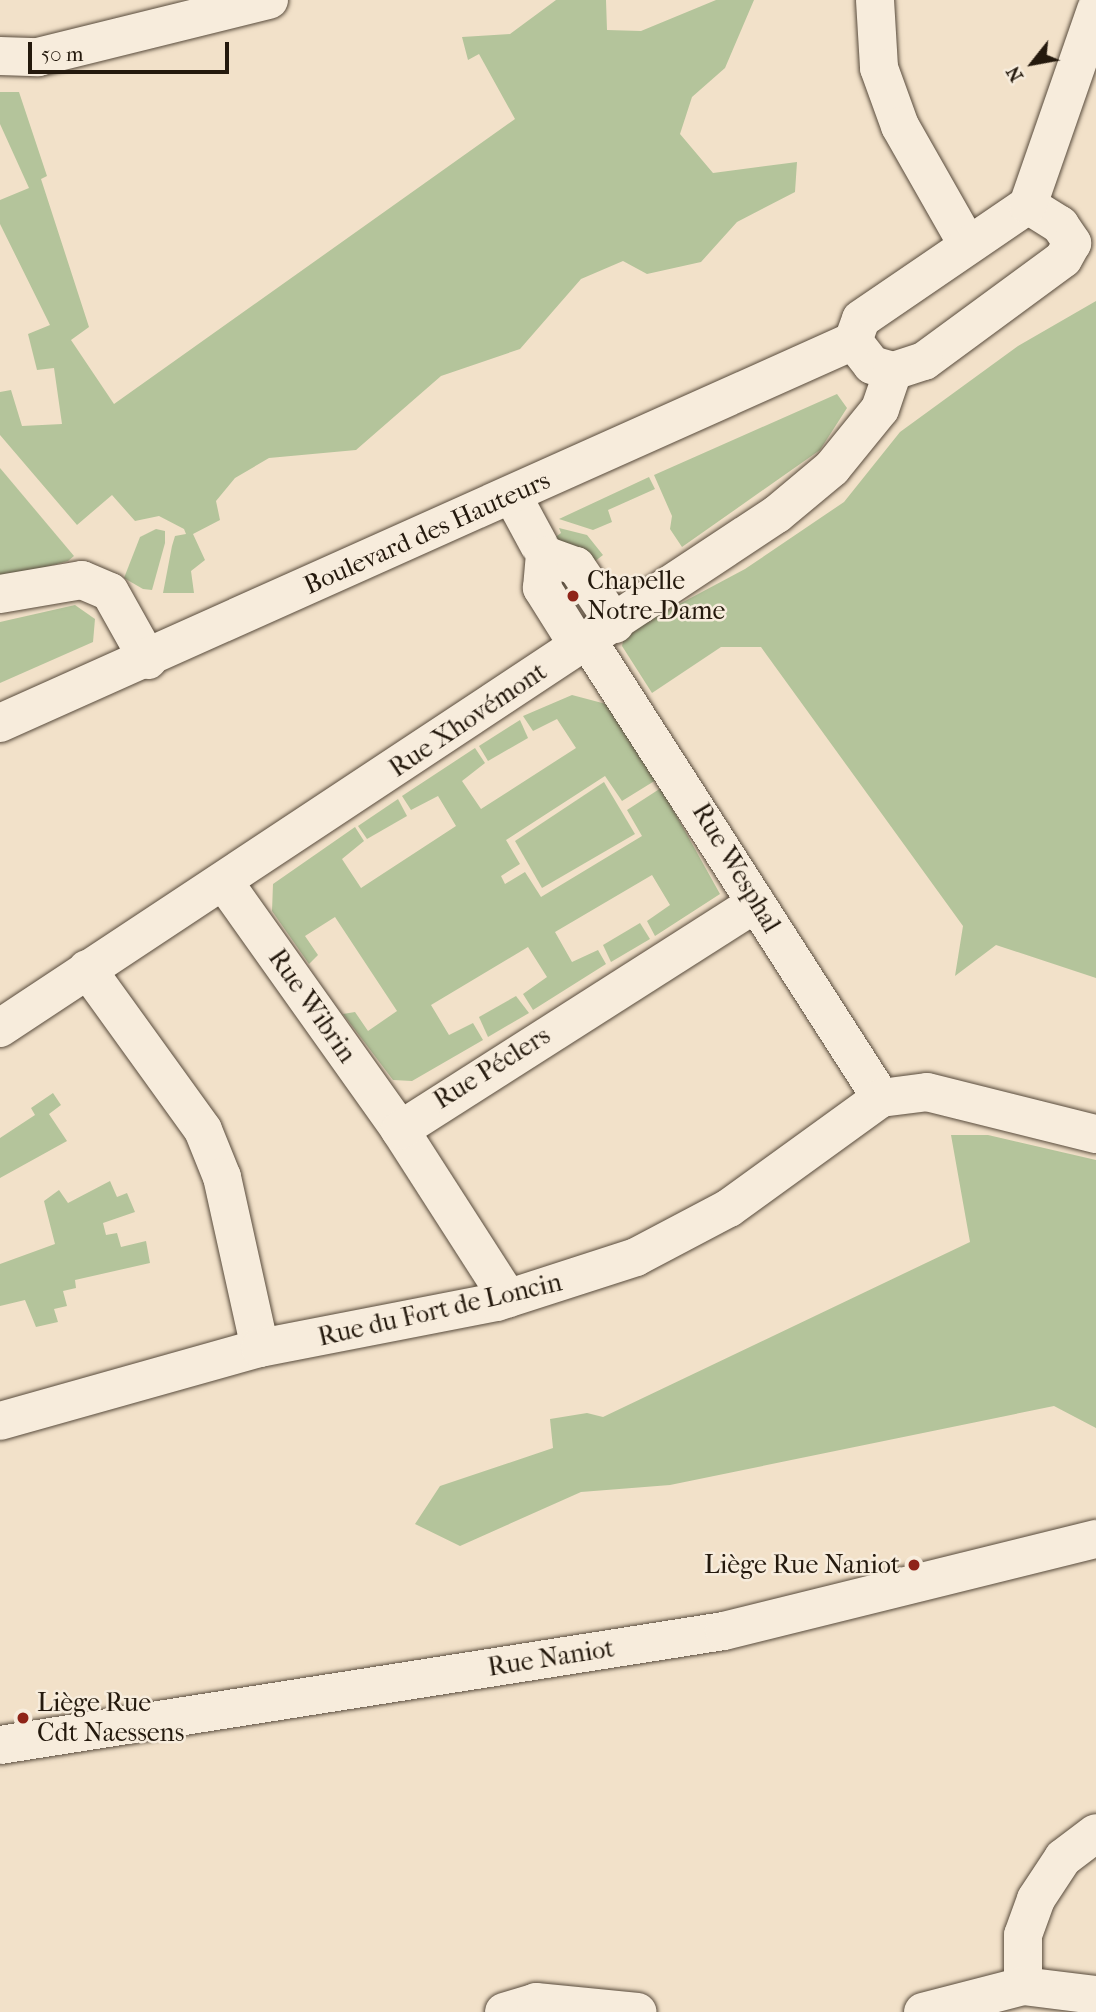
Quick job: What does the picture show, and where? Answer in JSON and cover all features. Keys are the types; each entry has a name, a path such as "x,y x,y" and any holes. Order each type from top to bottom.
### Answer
{"street":[{"path":"0,56 38,57 269,0"},
{"path":"875,0 879,68 900,126 966,242"},
{"path":"1028,205 1084,241 1041,279 924,360 893,371 872,365 853,341 861,319 966,242 1028,205 1096,10"},
{"name":"Boulevard des Hauteurs","path":"0,723 148,660 853,341"},
{"name":"Rue Xhovémont","path":"0,1028 87,969 225,882 778,514 832,468 880,409 893,371"},
{"path":"512,495 539,545"},
{"path":"0,594 82,580 110,592 148,660"},
{"name":"Rue Wesphal","path":"594,637 756,903 881,1098"},
{"name":"Rue Wibrin","path":"225,882 400,1130"},
{"name":"Rue Péclers","path":"400,1130 756,903"},
{"path":"87,969 203,1130 222,1177 260,1348"},
{"path":"881,1098 927,1092 1096,1134"},
{"name":"Rue du Fort de Loncin","path":"0,1421 260,1348 508,1298 636,1257 729,1208 881,1098"},
{"path":"400,1130 508,1298"},
{"name":"Rue Naniot","path":"0,1745 724,1631 1096,1539"},
{"path":"1023,1986 1023,1935 1036,1899 1063,1858 1096,1833"},
{"path":"923,2012 1023,1986 1096,1994"},
{"path":"504,2012 536,2003 638,2012"}],"green space":[{"path":"556,0 606,0 607,30 641,31 716,0 754,0 725,68 692,97 680,134 713,173 797,162 795,192 737,222 701,262 647,274 623,261 581,279 520,349 441,376 356,450 269,458 235,478 216,501 220,520 193,534 205,560 191,571 194,593 163,593 175,536 186,534 184,529 159,516 135,521 112,495 77,525 0,435 0,392 11,390 22,426 62,424 54,368 37,370 28,334 50,325 0,224 0,200 29,188 0,124 0,92 19,92 47,176 41,179 89,327 71,340 114,404 515,119 479,54 468,60 462,37 510,34"},
{"path":"1096,301 1096,978 996,945 955,976 963,926 761,647 721,647 652,693 622,646 625,633 745,569 844,502 900,432 1018,346"},
{"path":"837,394 847,408 820,450 682,547 670,529 672,516 654,475"},
{"path":"0,468 74,556 68,561 0,579"},
{"path":"649,477 655,489 608,510 612,522 593,530 559,519"},
{"path":"559,528 587,535 603,555 594,562 550,541 561,533"},
{"path":"156,529 165,531 165,543 152,590 143,589 124,578 140,537"},
{"path":"75,605 95,619 93,642 0,683 0,622"},
{"path":"572,695 606,704 656,780 622,801 605,776 506,840 520,864 501,876 505,884 525,872 541,897 642,836 627,810 661,788 720,894 655,936 647,921 670,905 652,875 555,932 572,962 598,950 606,964 533,1010 523,994 547,977 528,947 431,1005 449,1035 473,1023 483,1040 412,1081 393,1080 343,1014 355,1012 368,1031 397,1011 335,917 305,936 318,955 309,964 272,911 273,884 355,827 364,841 342,859 361,888 456,826 438,796 411,810 402,796 475,748 485,763 462,781 481,809 576,748 557,719 533,731 523,716"},
{"path":"520,720 528,738 488,761 479,746"},
{"path":"604,782 635,834 542,888 515,841"},
{"path":"398,799 407,816 367,839 358,826"},
{"path":"640,923 650,939 611,962 603,945"},
{"path":"516,996 529,1013 488,1037 479,1017"},
{"path":"53,1093 61,1105 49,1114 67,1141 0,1178 0,1138 35,1115 31,1108"},
{"path":"951,1135 988,1135 1096,1160 1096,1428 1054,1406 670,1485 581,1492 460,1546 415,1524 440,1486 553,1448 550,1419 587,1413 603,1417 970,1242"},
{"path":"110,1181 117,1197 127,1193 135,1212 103,1223 106,1235 117,1233 121,1247 146,1241 150,1263 75,1280 76,1288 63,1291 67,1306 54,1309 58,1322 36,1327 25,1300 0,1306 0,1264 55,1244 44,1201 59,1190 68,1203"}],"place":[{"name":"Chapelle Notre-Dame","path":"573,596"},
{"name":"Liège Rue Naniot","path":"914,1565"},
{"name":"Liège Rue Cdt Naessens","path":"23,1718"}]}
